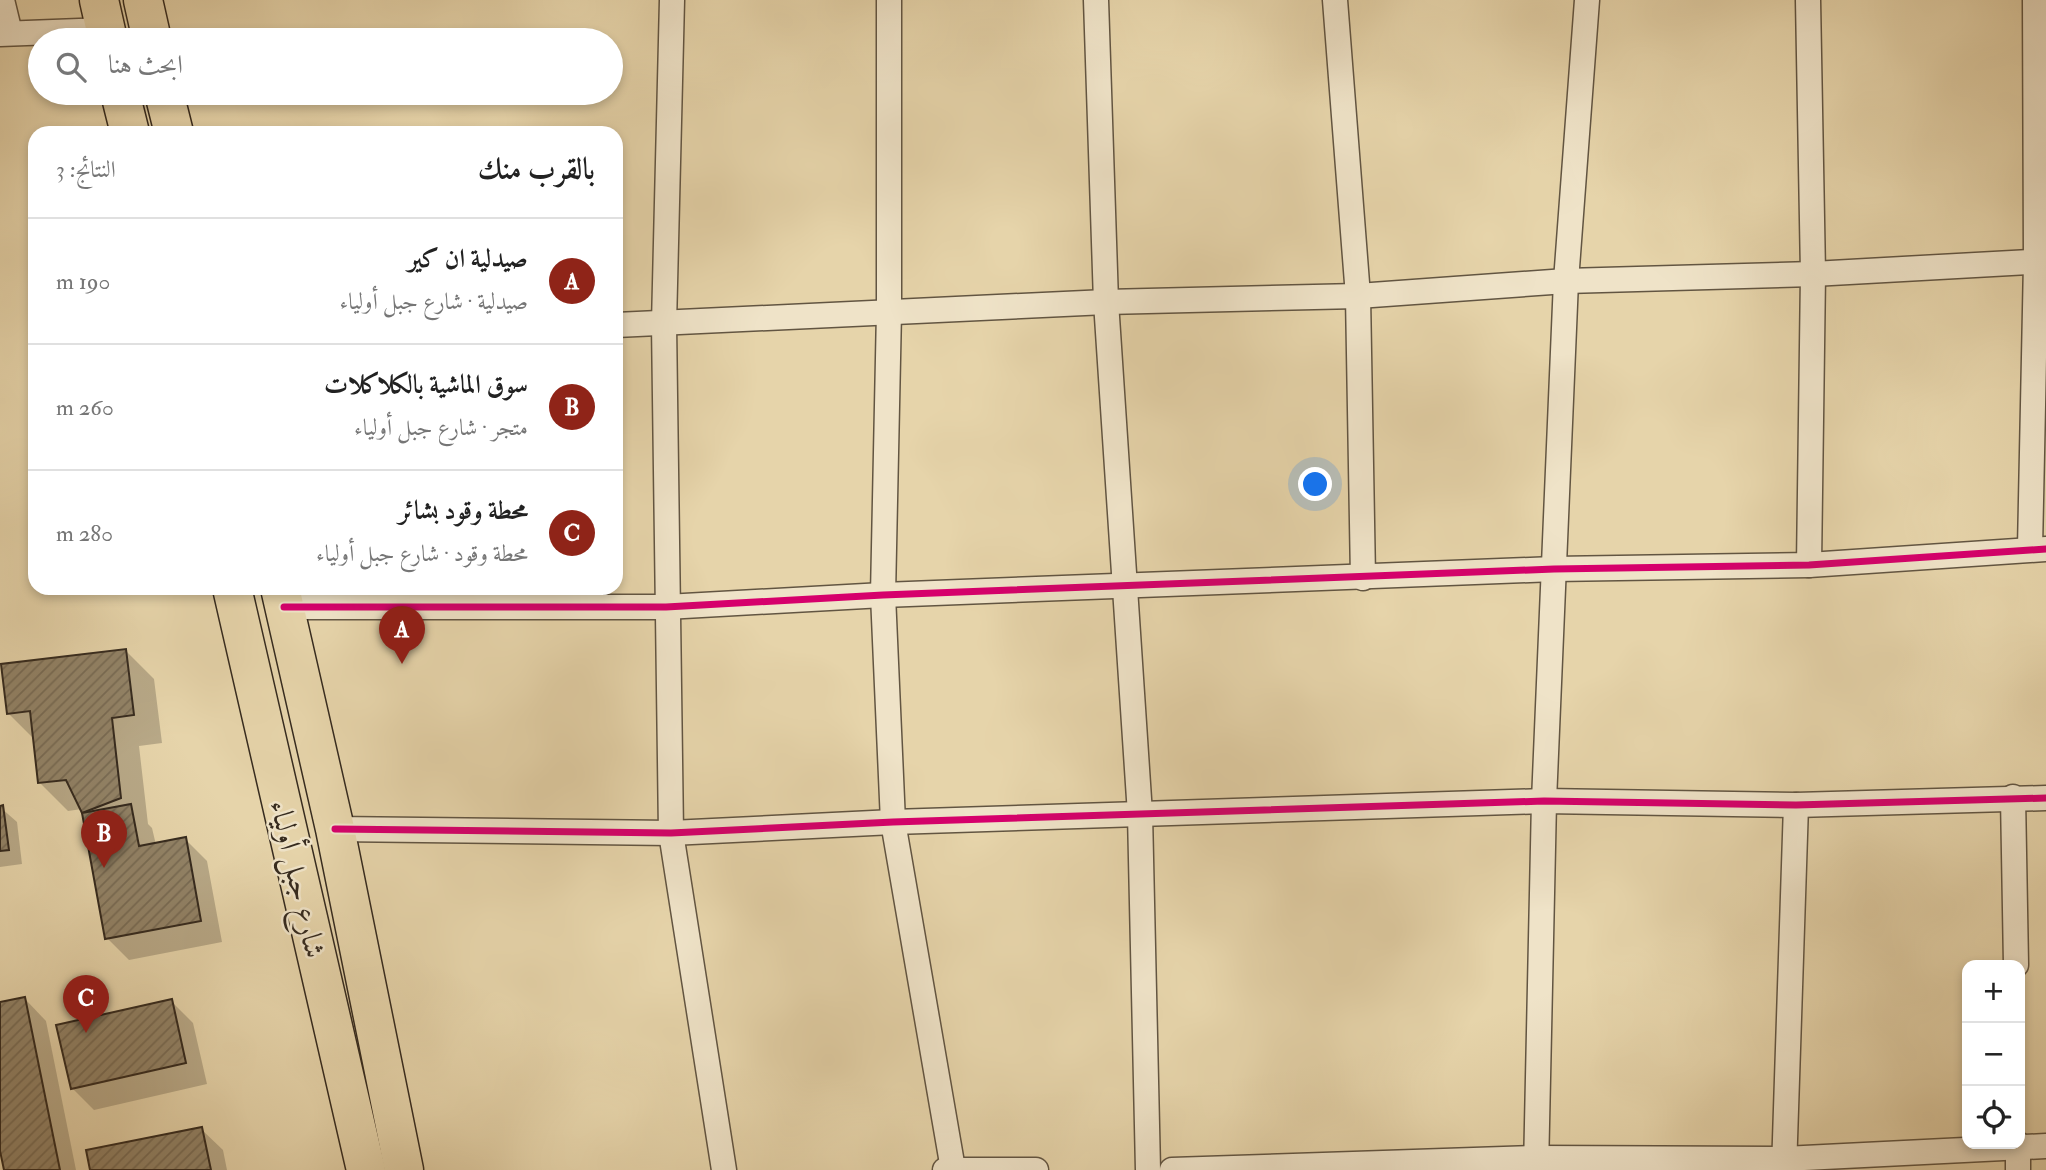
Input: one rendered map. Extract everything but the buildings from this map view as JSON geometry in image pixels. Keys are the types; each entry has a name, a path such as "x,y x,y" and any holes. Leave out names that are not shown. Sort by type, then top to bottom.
{"main road":[{"path":"143,0 149,28"},
{"path":"123,105 128,126"},
{"path":"167,105 172,126"},
{"name":"شارع جبل أولياء","path":"234,595 366,1170"},
{"name":"شارع جبل أولياء","path":"282,597 335,829 404,1170"}],"street":[{"path":"2,0 5,34 28,31"},
{"path":"672,0 664,324 671,833 723,1170"},
{"path":"889,0 889,311 883,595 892,822 953,1169"},
{"path":"1096,0 1106,302 1140,814 1148,1170"},
{"path":"1335,0 1358,296 1363,578"},
{"path":"1536,1164 1544,801 1566,281 1587,0"},
{"path":"1808,0 1813,274 1809,565"},
{"path":"282,597 666,607 883,595 1554,569 1809,565 2038,548 2041,262 2035,0"},
{"path":"59,28 104,23"},
{"path":"623,325 1106,302 1358,296 1566,281 1813,274 2041,262"},
{"path":"2014,797 2016,960"},
{"path":"335,829 671,833 892,822 1544,801 1796,806 2046,798"},
{"path":"1784,1165 1796,806"},
{"path":"1172,1170 1536,1164 1784,1165 2018,1153 2046,1146"},
{"path":"946,1170 1036,1170"}],"cycle path":[{"path":"284,607 666,607 883,595 1554,569 1809,565 2046,549"},
{"path":"335,829 671,833 893,822 1544,801 1796,805 2046,798"}],"place":[{"name":"صيدلية ان كير","path":"402,664"},
{"name":"سوق الماشية بالكلاكلات","path":"104,868"},
{"name":"محطة وقود بشائر","path":"86,1033"}]}
